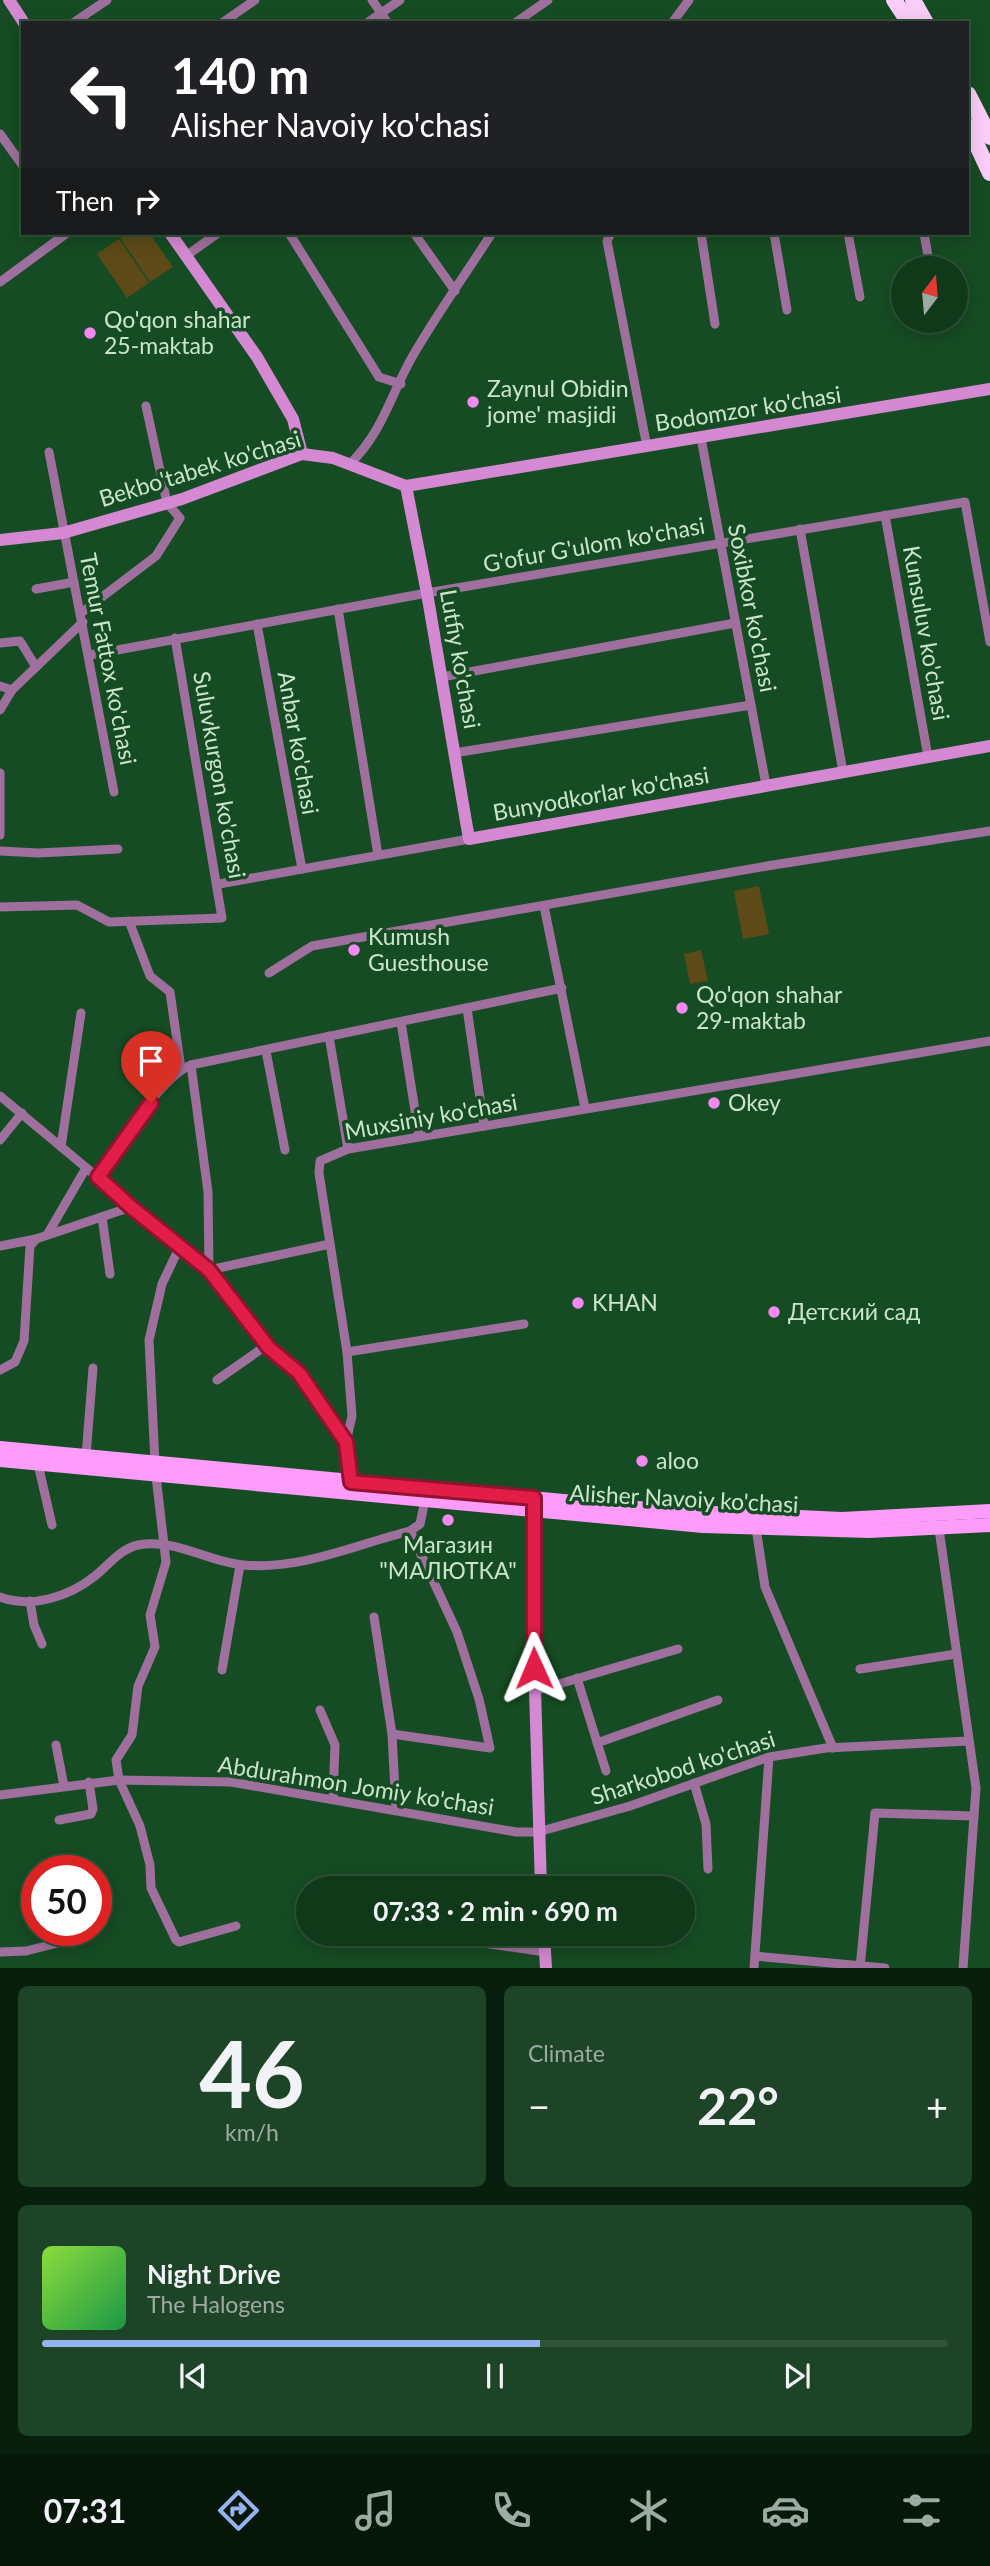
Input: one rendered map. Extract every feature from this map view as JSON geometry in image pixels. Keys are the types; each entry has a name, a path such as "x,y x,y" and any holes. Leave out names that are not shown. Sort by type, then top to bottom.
{"highway":[{"path":"894,0 908,21"},
{"path":"913,0 925,21"},
{"path":"969,96 990,137"},
{"path":"969,128 990,173"}],"main road":[{"path":"9,0 23,21"},
{"path":"171,235 257,357 293,419 302,454"},
{"name":"Bodomzor ko'chasi","path":"350,464 377,477 406,486 990,389"},
{"name":"Bekbo'tabek ko'chasi","path":"0,540 63,533 167,503 302,454 325,456 350,464"},
{"name":"Lutfiy ko'chasi","path":"406,486 428,593 469,839"},
{"name":"Bunyodkorlar ko'chasi","path":"469,839 990,746"},
{"name":"Alisher Navoiy ko'chasi","path":"0,1448 86,1456 155,1469 425,1500 842,1519 990,1511"},
{"name":"Alisher Navoiy ko'chasi","path":"0,1460 351,1482 534,1505 756,1528 939,1529 990,1525"},
{"path":"534,1505 535,1691 540,1876"},
{"path":"545,1946 546,1968"}],"street":[{"path":"76,21 107,0"},
{"path":"225,21 255,0"},
{"path":"372,0 387,21"},
{"path":"370,21 400,0"},
{"path":"518,21 548,0"},
{"path":"673,21 689,0"},
{"path":"0,134 21,163"},
{"path":"0,281 64,235"},
{"path":"186,256 215,235"},
{"path":"290,235 379,377 401,384"},
{"path":"415,235 455,291"},
{"path":"350,464 369,444 414,354 491,235"},
{"path":"610,235 607,241 647,447"},
{"path":"701,235 715,324"},
{"path":"774,235 787,310"},
{"path":"848,235 860,297"},
{"path":"924,235 928,256"},
{"path":"0,710 12,690 82,617 136,573 166,543 180,518 167,503 146,407"},
{"name":"Soxibkor ko'chasi","path":"702,438 766,785"},
{"name":"Temur Fattox ko'chasi","path":"49,452 63,533 90,655 114,792"},
{"name":"G'ofur G'ulom ko'chasi","path":"90,655 428,593 965,502 990,642"},
{"name":"Kunsuluv ko'chasi","path":"885,515 928,757"},
{"path":"800,529 843,772"},
{"path":"36,589 74,582"},
{"path":"338,609 378,855"},
{"path":"442,677 735,623"},
{"name":"Anbar ko'chasi","path":"257,624 302,869"},
{"name":"Suluvkurgon ko'chasi","path":"129,921 222,918 219,884 176,638"},
{"path":"0,643 20,641 36,667"},
{"path":"0,686 12,690"},
{"path":"454,753 751,705"},
{"path":"0,774 0,835"},
{"path":"269,973 312,946 915,841 990,831"},
{"name":"Bunyodkorlar ko'chasi","path":"219,884 469,839"},
{"path":"0,851 38,853 118,849"},
{"path":"0,907 78,905 109,922 129,921 150,976 170,992 181,1069"},
{"path":"544,906 585,1108"},
{"path":"98,1177 165,1085 181,1069 562,988"},
{"path":"467,1008 484,1126"},
{"path":"61,1146 81,1013"},
{"path":"401,1022 419,1136"},
{"path":"330,1036 348,1149"},
{"name":"Muxsiniy ko'chasi","path":"346,1442 352,1416 347,1352 319,1173 320,1161 348,1149 419,1136 990,1041"},
{"path":"266,1051 285,1150"},
{"path":"191,1065 208,1192 209,1270"},
{"path":"0,1096 209,1270 267,1345 299,1373 346,1442 351,1482"},
{"path":"0,1140 22,1113"},
{"path":"47,1235 86,1168"},
{"path":"0,1246 36,1239 131,1207"},
{"path":"102,1217 110,1274"},
{"path":"0,1370 15,1362 24,1340 27,1256 36,1239"},
{"path":"209,1270 330,1244"},
{"path":"180,1246 162,1284 149,1340 155,1469 165,1571 150,1615 155,1647 141,1677 132,1735 116,1760 119,1780 140,1826 152,1888 176,1940 179,1942 236,1926"},
{"path":"347,1352 524,1324"},
{"path":"217,1380 267,1345"},
{"path":"86,1456 93,1368"},
{"path":"38,1464 52,1525"},
{"path":"0,1597 30,1601 65,1595 94,1577 121,1553 138,1545 162,1545 240,1565 275,1566 312,1561 410,1531 420,1524 425,1500"},
{"path":"756,1528 765,1587 833,1748"},
{"path":"939,1529 976,1788 963,1968"},
{"path":"392,1734 491,1748 479,1699 450,1616 410,1531"},
{"path":"222,1670 240,1565"},
{"path":"30,1601 34,1625 42,1644"},
{"path":"374,1617 392,1734 396,1810"},
{"path":"535,1691 678,1649"},
{"path":"860,1669 956,1654"},
{"path":"577,1678 606,1771"},
{"path":"597,1743 718,1700"},
{"path":"320,1710 335,1745 333,1799"},
{"name":"Sharkobod ko'chasi","path":"538,1832 630,1806 769,1757 833,1748 968,1741"},
{"path":"56,1745 64,1786"},
{"path":"754,1968 769,1757"},
{"name":"Abdurahmon Jomiy ko'chasi","path":"0,1795 119,1780 231,1782 516,1832 538,1832"},
{"path":"59,1820 90,1814 93,1809 89,1782"},
{"path":"694,1783 706,1824 708,1869"},
{"path":"860,1966 875,1813 974,1816"},
{"path":"0,1952 26,1951 46,1946"},
{"path":"504,1946 545,1952"},
{"path":"755,1956 885,1968"}],"shaded area":[{"path":"125,235 150,235 173,267 150,282 120,238"},
{"path":"119,239 149,283 127,298 97,254"},
{"path":"759,886 769,934 743,939 734,891"},
{"path":"701,950 708,981 690,984 684,954"}],"place":[{"name":"Qo'qon shahar 25-maktab","path":"90,333"},
{"name":"Zaynul Obidin jome' masjidi","path":"473,402"},
{"name":"Kumush Guesthouse","path":"354,950"},
{"name":"Qo'qon shahar 29-maktab","path":"682,1008"},
{"name":"Okey","path":"714,1103"},
{"name":"KHAN","path":"578,1303"},
{"name":"Детский сад","path":"774,1312"},
{"name":"aloo","path":"642,1461"},
{"name":"Магазин \"МАЛЮТКА\"","path":"448,1520"}],"route":[{"path":"151,1103 98,1177 209,1270 269,1348 299,1373 346,1442 351,1482 534,1498 534,1668"}]}
